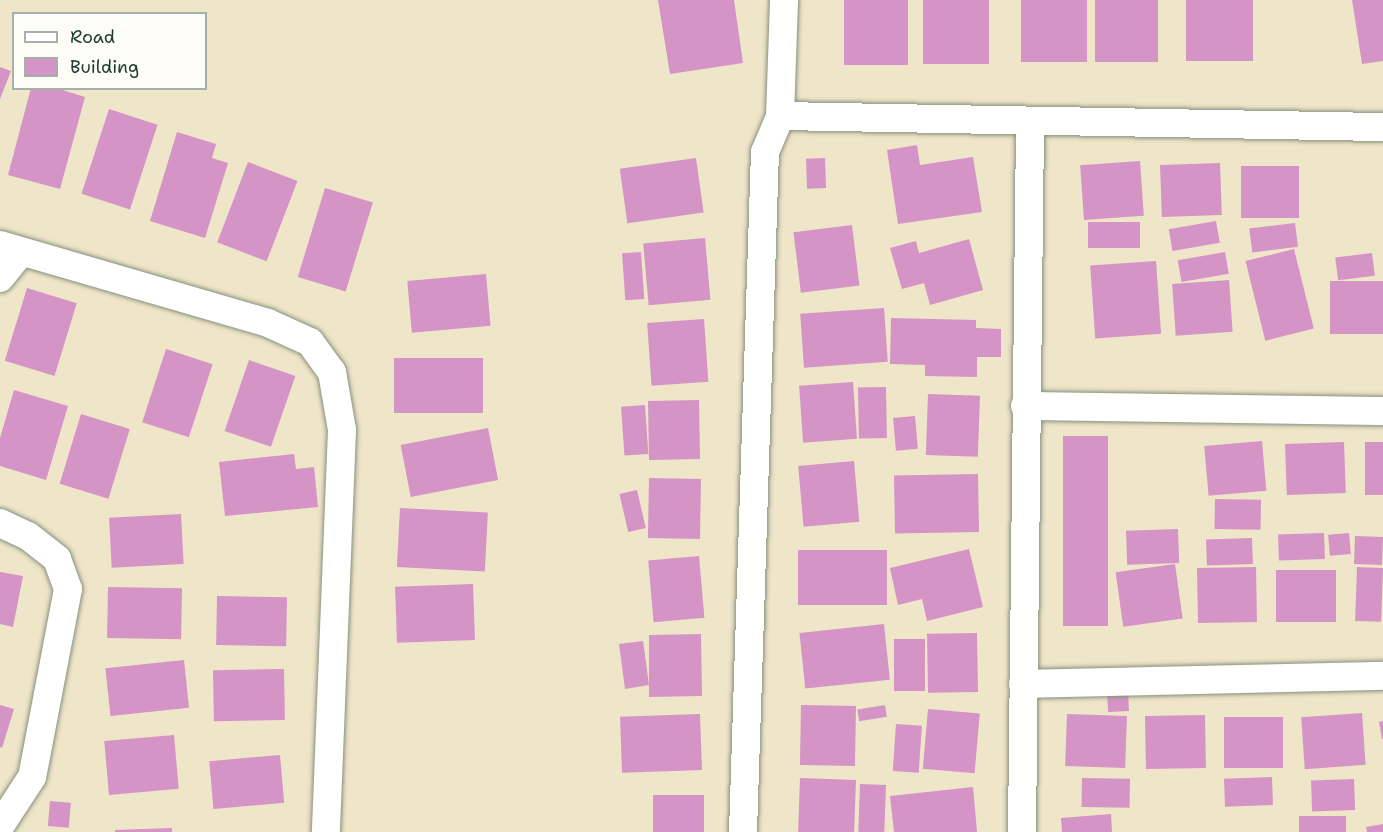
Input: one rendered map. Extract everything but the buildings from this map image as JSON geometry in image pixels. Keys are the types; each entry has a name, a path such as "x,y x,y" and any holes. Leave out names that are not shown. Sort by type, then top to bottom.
{"street":[{"path":"743,832 765,152 780,116 784,0"},
{"path":"780,116 1030,123 1383,127"},
{"path":"1022,832 1025,406 1030,123"},
{"path":"0,278 11,249 268,323 310,342 332,372 342,430 326,832"},
{"path":"1025,406 1383,411"},
{"path":"0,523 28,536 57,559 68,589 32,777 0,826"},
{"path":"1023,684 1383,676"}]}
